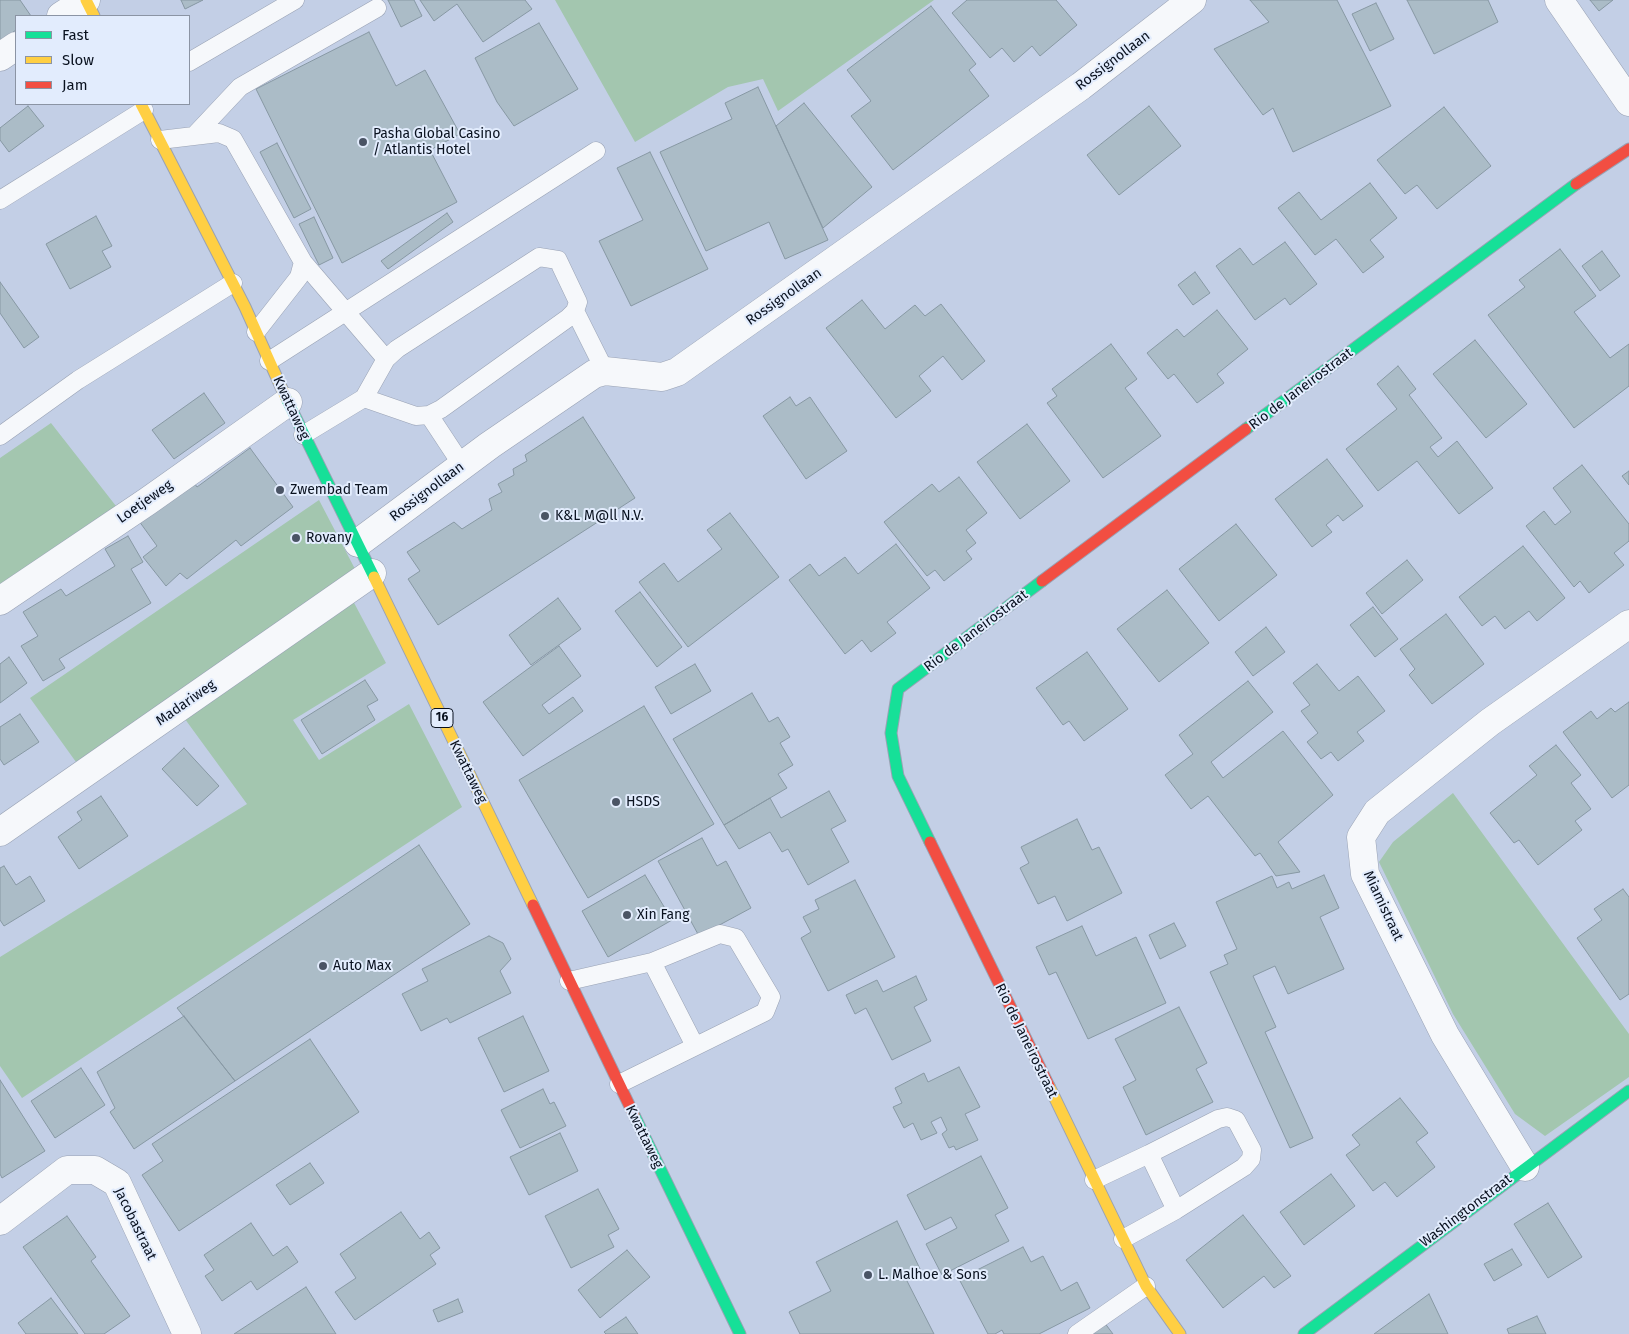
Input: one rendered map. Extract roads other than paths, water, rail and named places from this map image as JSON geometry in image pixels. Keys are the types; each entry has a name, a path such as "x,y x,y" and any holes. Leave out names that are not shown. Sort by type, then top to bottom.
{"street":[{"path":"63,15 86,0 94,15"},
{"name":"Rossignollaan","path":"358,543 462,465 594,374 605,371 662,378 677,372 1081,86 1192,0"},
{"path":"1559,0 1629,102"},
{"path":"0,57 15,47"},
{"name":"Kwattaweg","path":"143,107 233,283 303,435 358,543 740,1334"},
{"name":"Rio de Janeirostraat","path":"1180,1334 1146,1286 1122,1239 898,776 891,733 898,689 1550,201 1629,149"},
{"name":"Loetjeweg","path":"0,601 148,501 288,402"},
{"name":"Madariweg","path":"0,832 372,573"},
{"name":"Miamistraat","path":"1525,1167 1445,1034 1365,874 1361,837 1377,812 1483,728 1629,624"},
{"name":"Washingtonstraat","path":"1304,1334 1629,1091"},
{"name":"Jacobastraat","path":"0,1221 68,1170 94,1170 117,1183 187,1334"}],"lane":[{"path":"190,61 295,0"},
{"path":"194,136 240,87 377,8"},
{"path":"0,200 143,107"},
{"path":"160,140 219,133 233,139 303,262 386,359"},
{"path":"269,361 596,151"},
{"path":"303,435 364,398 386,359 539,257 558,260 578,302 575,311 568,318 429,415 416,416 364,398"},
{"path":"256,332 299,277 303,262"},
{"path":"0,436 78,380 233,283"},
{"path":"575,311 605,371"},
{"path":"429,415 462,465"},
{"path":"569,981 652,962 720,934 736,938 771,997 765,1012 619,1084"},
{"path":"652,962 695,1046"},
{"path":"1094,1180 1218,1119 1227,1117 1236,1120 1252,1150 1250,1159 1244,1167 1176,1210 1122,1239"},
{"path":"1149,1154 1176,1210"},
{"path":"1077,1334 1146,1286"}],"place":[{"name":"Pasha Global Casino / Atlantis Hotel","path":"363,142"},
{"name":"Zwembad Team","path":"280,490"},
{"name":"K&L M@ll N.V.","path":"545,516"},
{"name":"Rovany","path":"296,538"},
{"name":"HSDS","path":"616,802"},
{"name":"Xin Fang","path":"627,915"},
{"name":"Auto Max","path":"323,966"},
{"name":"L. Malhoe & Sons","path":"868,1275"}]}
